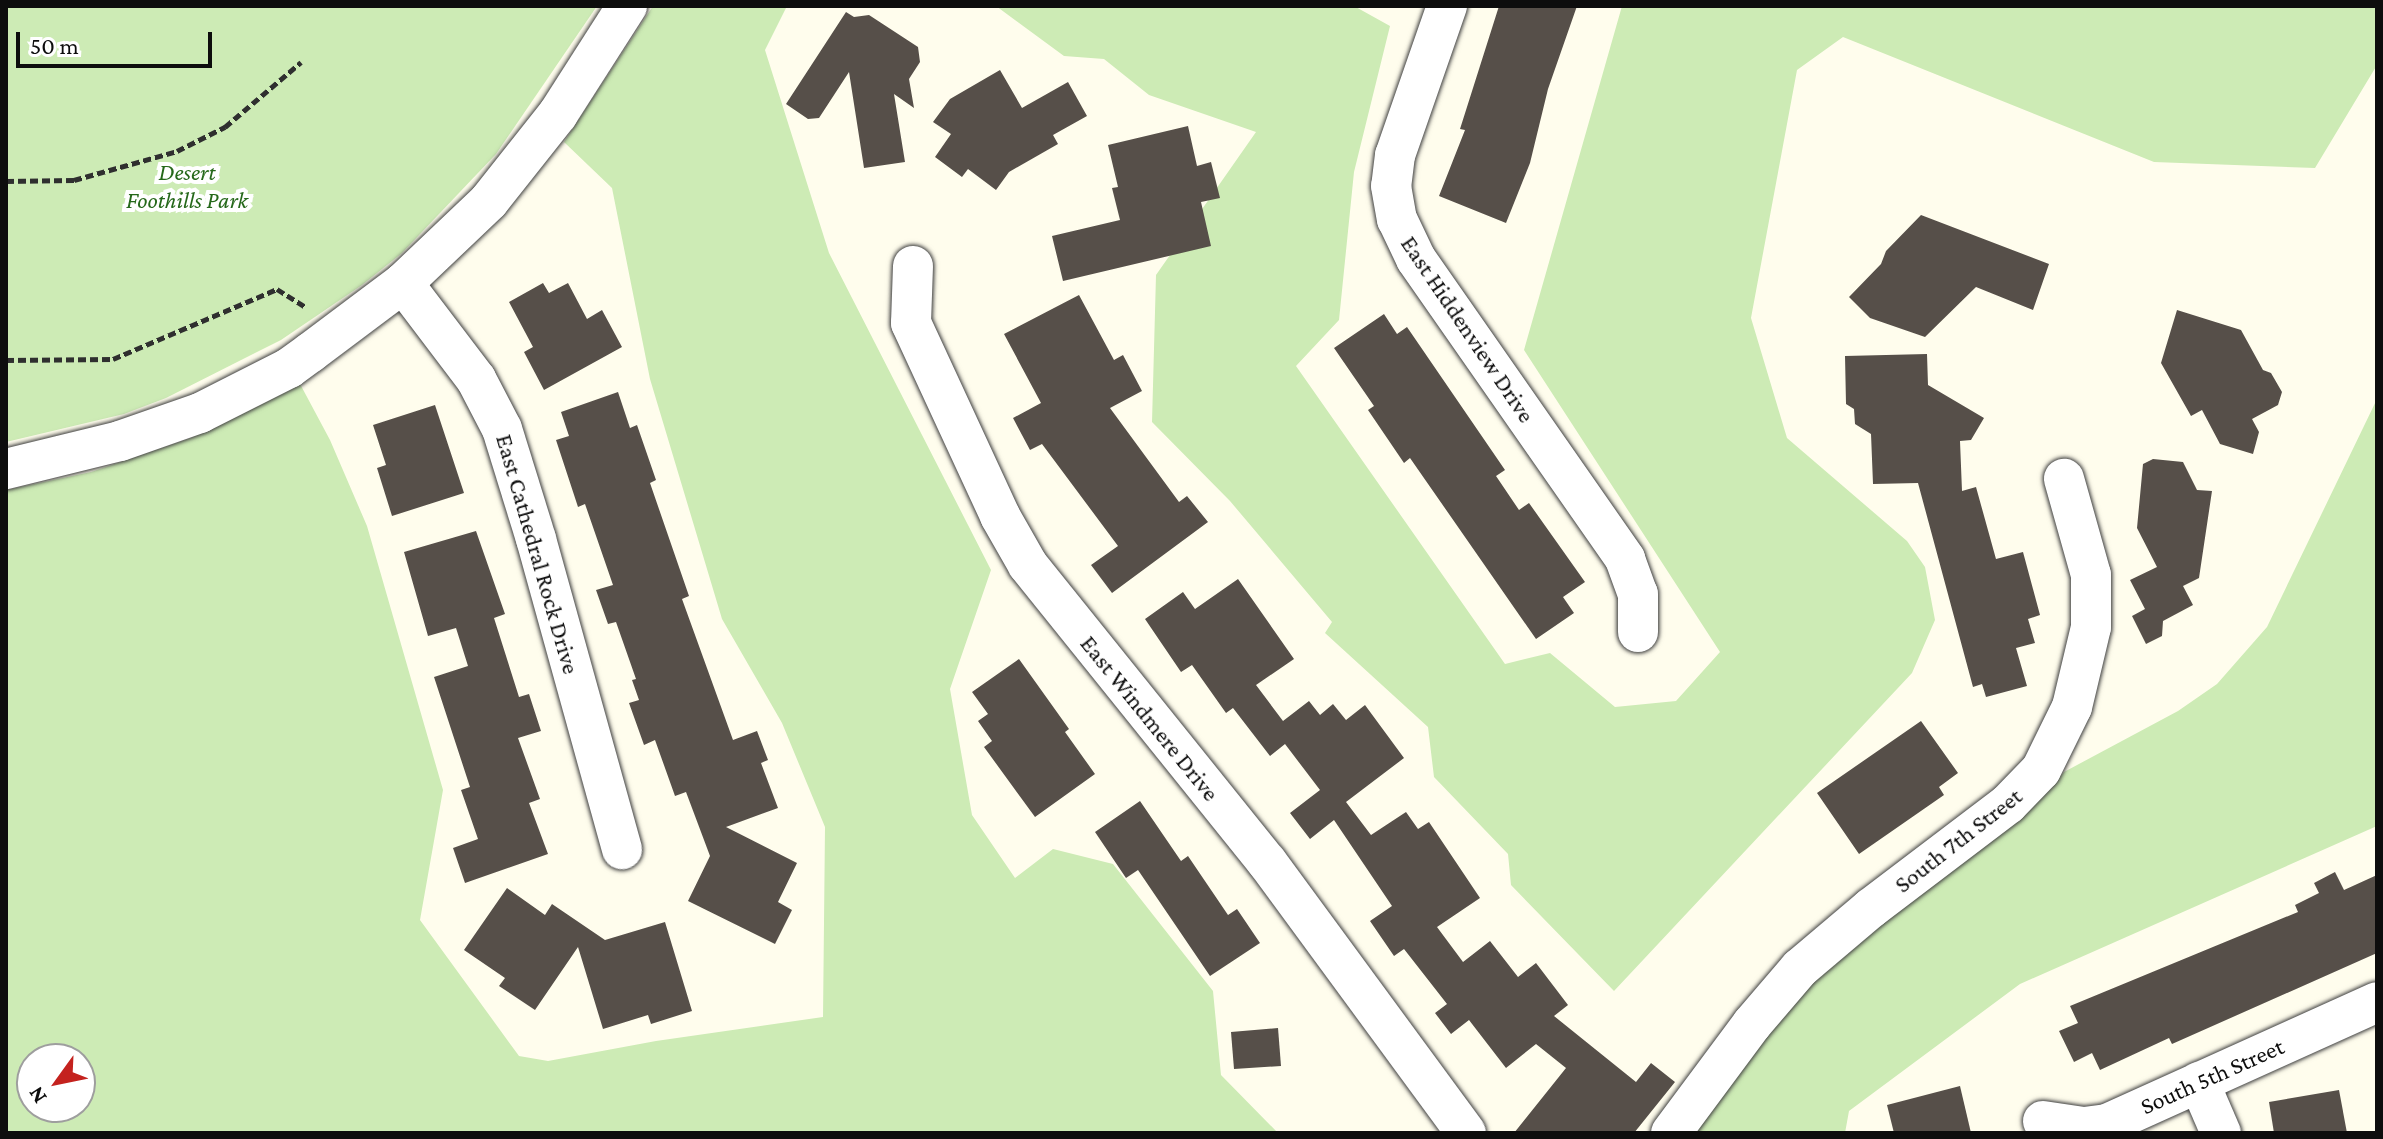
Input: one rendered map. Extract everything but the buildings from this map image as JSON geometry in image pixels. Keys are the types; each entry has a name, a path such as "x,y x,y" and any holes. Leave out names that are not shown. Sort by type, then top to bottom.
{"street":[{"path":"6,469 120,441 200,413 289,368 403,283 489,201 558,114 627,6"},
{"name":"East Hiddenview Drive","path":"1447,6 1395,155 1391,186 1397,219 1416,259 1625,559 1638,594 1638,632"},
{"name":"East Windmere Drive","path":"913,266 911,323 1000,516 1028,565 1267,862 1466,1133"},
{"name":"East Cathedral Rock Drive","path":"403,283 476,379 502,429 536,539 622,849"},
{"name":"South 7th Street","path":"1671,1133 1752,1024 1800,968 1871,908 2008,804 2041,770 2072,707 2091,627 2091,575 2064,479"},
{"name":"South 5th Street","path":"2043,1121 2084,1127 2107,1124 2377,1002"},
{"path":"2199,1082 2221,1133"}],"path":[{"path":"6,181 74,180 177,151 225,127 301,62"},
{"path":"6,360 113,359 277,289 306,307"}],"green space":[{"name":"Desert Foothills Park","path":"6,6 597,6 496,154 402,253 362,285 281,340 166,398 124,414 6,442"},
{"path":"653,6 787,6 765,50 829,253 991,570 950,689 972,815 1015,878 1053,849 1113,864 1213,991 1221,1075 1278,1133 6,1133 6,490 91,472 191,438 299,382 330,440 367,526 443,790 420,920 519,1056 548,1061 656,1041 823,1017 825,827 782,723 722,619 650,379 612,188 564,142"},
{"path":"996,6 1354,6 1390,26 1354,172 1339,320 1296,366 1505,664 1550,653 1615,707 1676,701 1720,652 1524,350 1622,6 2377,6 2377,65 2315,168 2154,162 1843,37 1797,70 1751,318 1787,438 1907,541 1925,567 1935,620 1912,673 1614,991 1511,885 1508,854 1434,777 1428,727 1325,633 1332,622 1230,501 1152,422 1156,275 1256,132 1149,95 1104,59 1064,56"},
{"path":"2377,399 2377,826 2020,984 1849,1111 1845,1133 1693,1133 1781,1016 1849,942 2020,818 2064,772 2178,711 2217,684 2267,627"}]}
